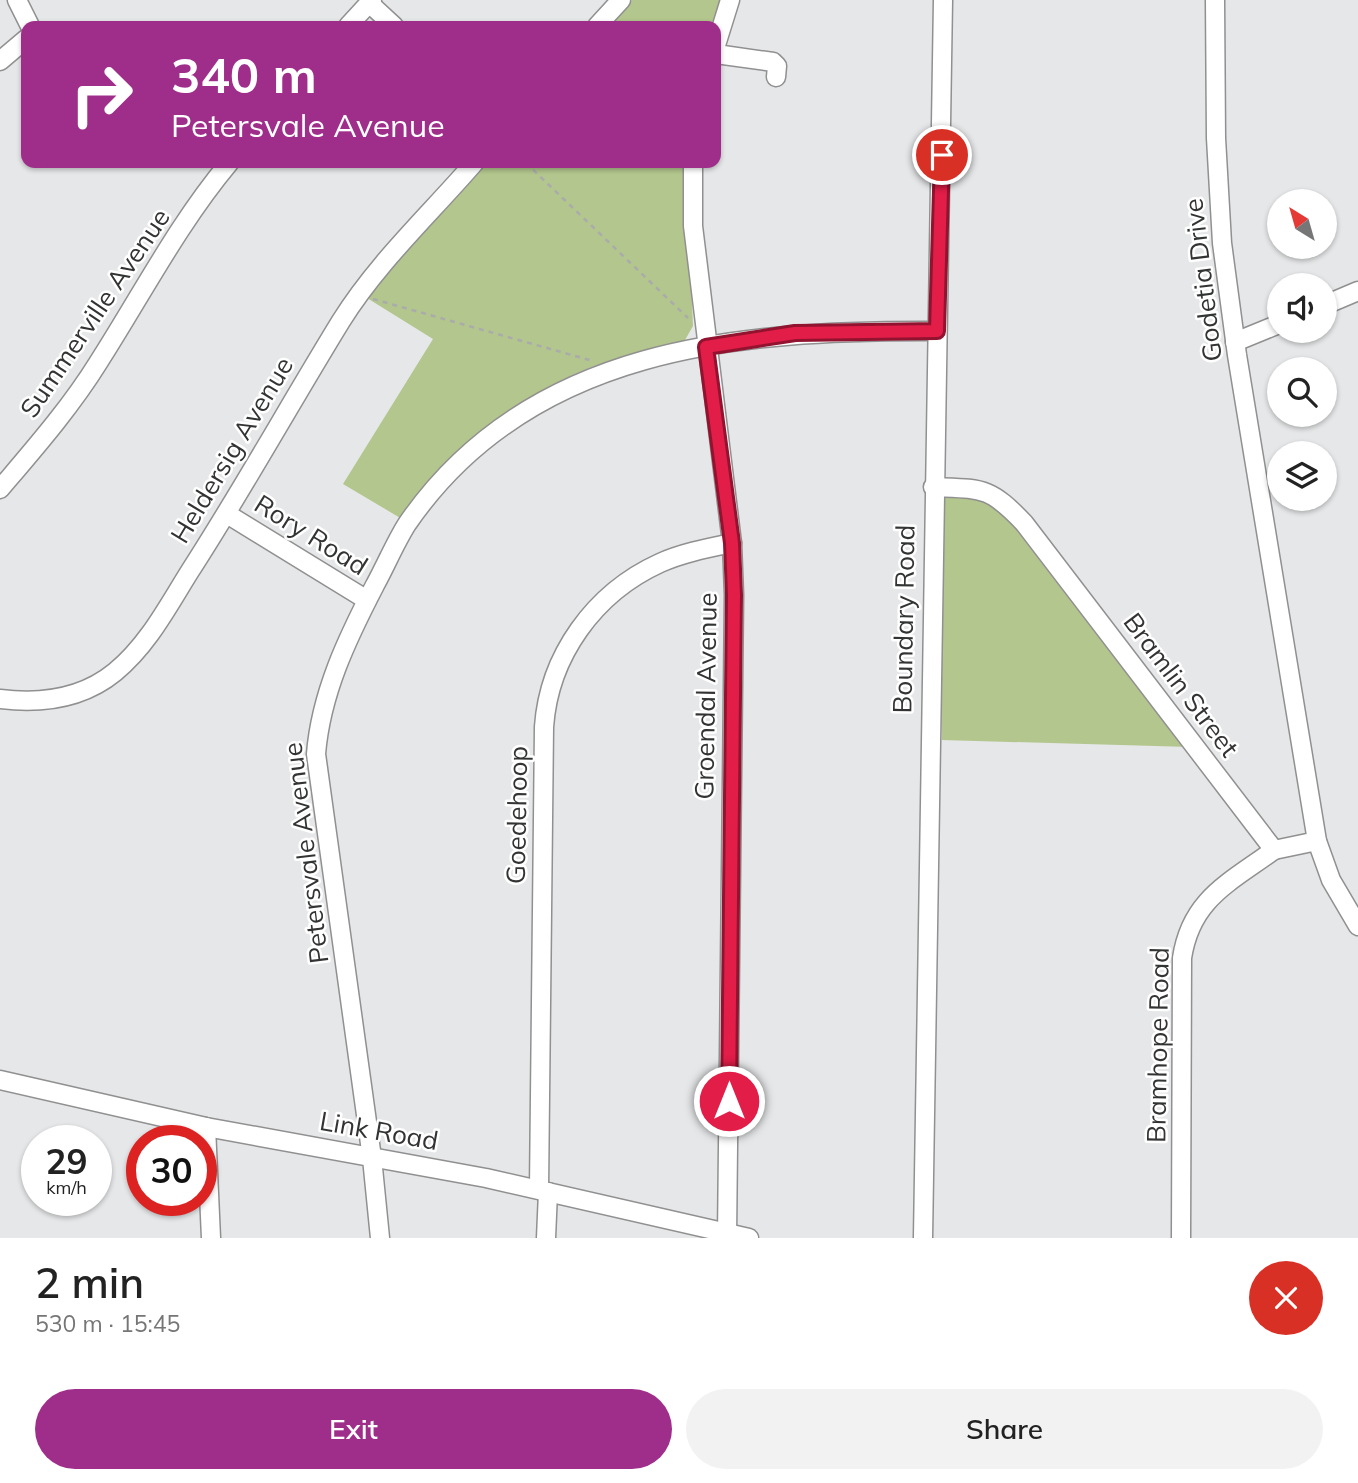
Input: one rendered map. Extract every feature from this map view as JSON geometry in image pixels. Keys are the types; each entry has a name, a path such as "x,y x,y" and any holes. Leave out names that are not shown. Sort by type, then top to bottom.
{"street":[{"path":"17,0 28,21"},
{"path":"602,21 621,0"},
{"path":"721,29 730,0"},
{"name":"Boundary Road","path":"923,1238 933,487 943,0"},
{"name":"Godetia Drive","path":"1215,0 1219,200 1236,342 1317,841"},
{"path":"352,21 370,1 389,21"},
{"path":"0,61 21,43"},
{"path":"721,55 773,62 776,66 776,77"},
{"name":"Summerville Avenue","path":"0,489 42,440 96,366 171,245 225,168"},
{"name":"Heldersig Avenue","path":"0,699 27,703 78,694 113,674 148,636 227,514 343,317 395,251 470,168"},
{"name":"Groendal Avenue","path":"693,168 693,226 732,543 735,652 728,1236"},
{"path":"1337,300 1358,291"},
{"path":"1236,342 1267,329"},
{"name":"Petersvale Avenue","path":"380,1238 372,1158 316,754 325,696 367,600 406,526 453,468 493,433 546,397 596,374 706,341 795,333 937,331"},
{"name":"Bramlin Street","path":"933,487 979,489 993,494 1024,523 1273,850"},
{"name":"Rory Road","path":"227,514 367,600"},
{"name":"Goedehoop","path":"545,1238 544,727 551,682 582,625 609,595 636,575 662,562 732,543"},
{"path":"1273,850 1317,841 1331,880 1358,926"},
{"name":"Bramhope Road","path":"1181,1238 1182,958 1185,938 1189,924 1199,911 1273,850"},
{"name":"Link Road","path":"0,1080 197,1125"},
{"name":"Link Road","path":"217,1129 421,1165 544,1191 728,1236 749,1238"},
{"path":"210,1216 211,1238"}],"path":[{"path":"531,168 706,341"},
{"path":"360,296 617,368"}],"green space":[{"path":"632,0 721,0 713,21 613,21"},
{"path":"479,168 686,168 693,326 685,340 590,368 526,401 502,417 459,454 402,519 343,484 433,339 367,298 404,251"},
{"path":"935,496 993,498 1190,747 942,740"}],"route":[{"path":"729,1101 734,595 732,543 706,347 795,333 937,331 942,155"}]}
